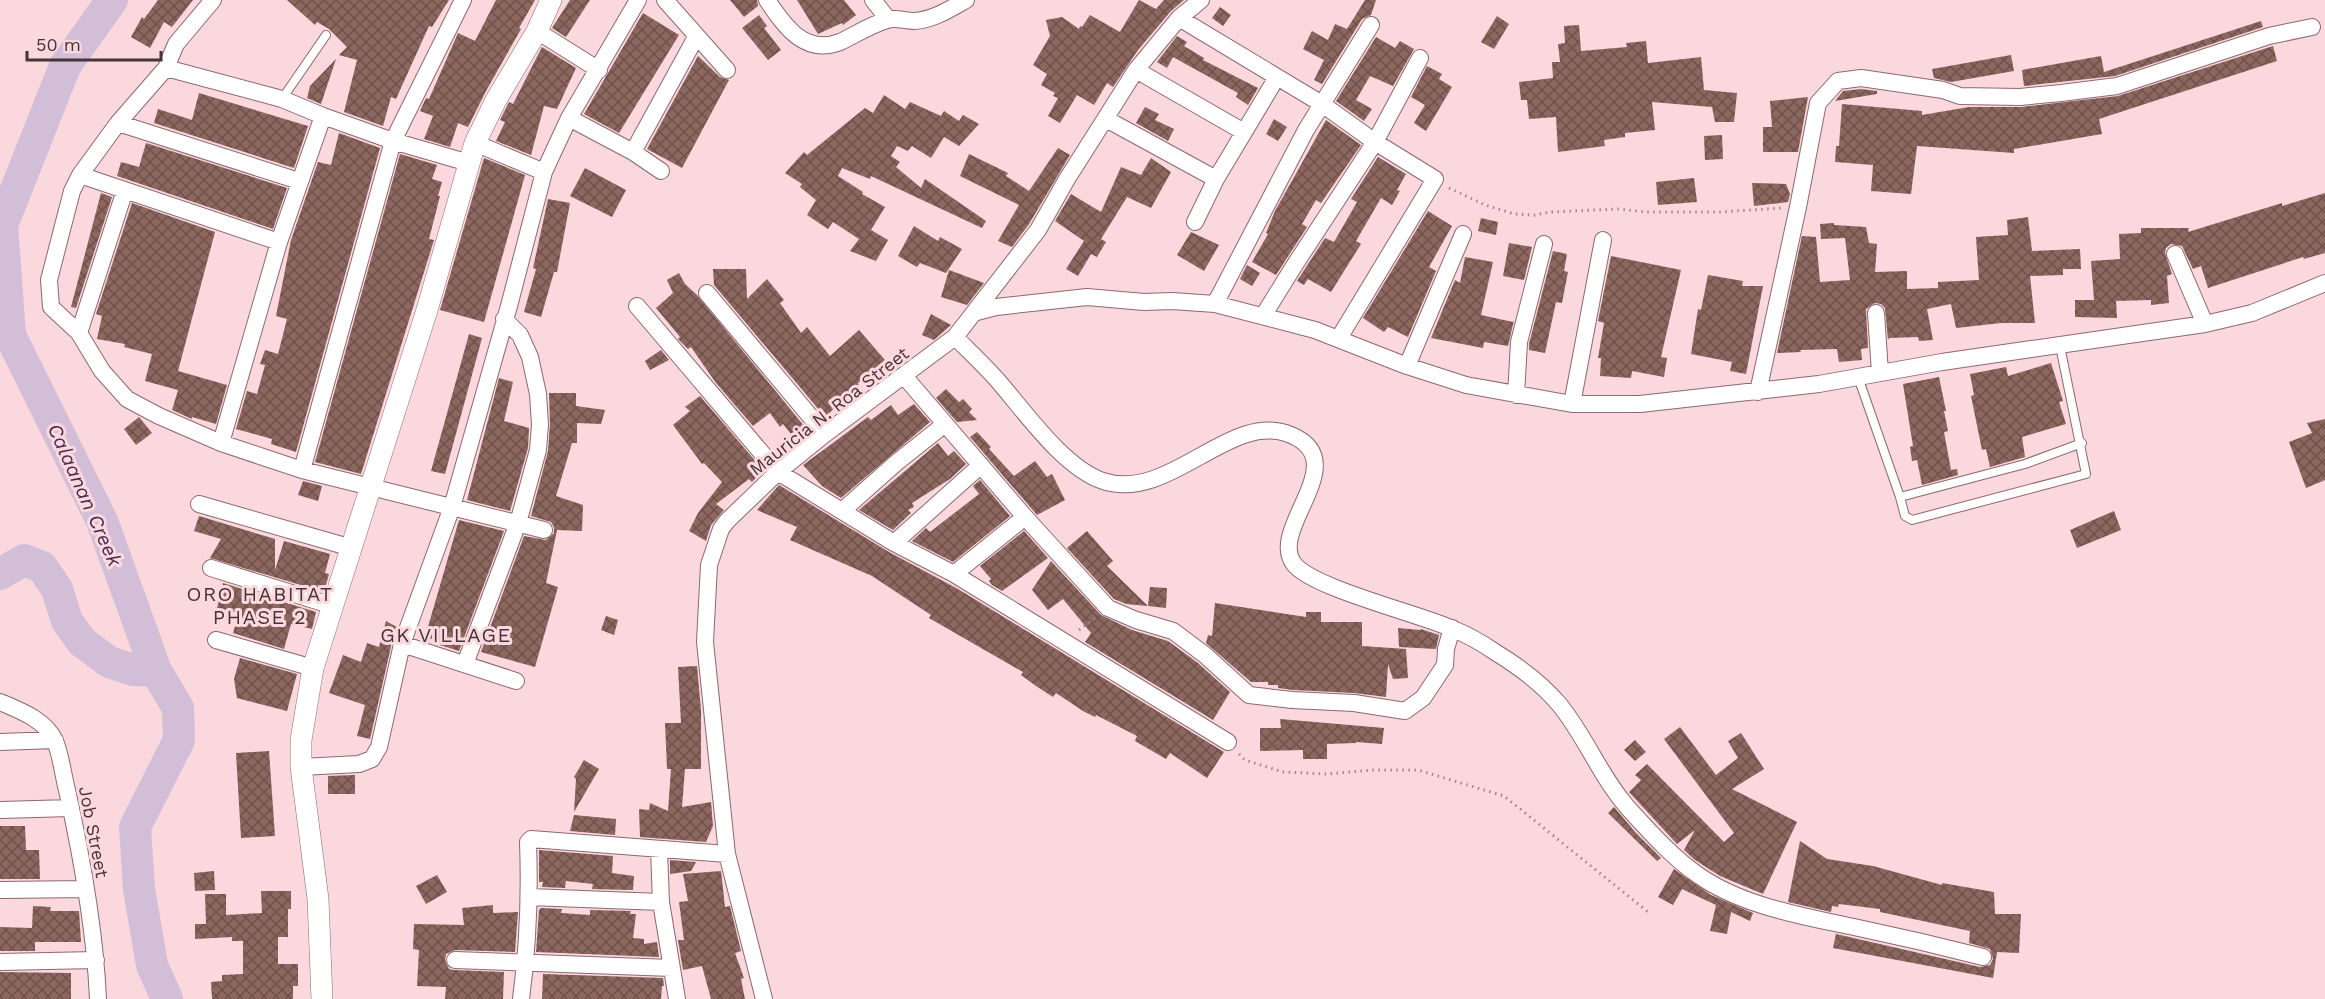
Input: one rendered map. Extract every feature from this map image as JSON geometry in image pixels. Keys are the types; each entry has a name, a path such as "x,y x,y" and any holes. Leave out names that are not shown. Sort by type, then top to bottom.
{"street":[{"path":"213,0 176,44 166,68 118,123 80,175 72,191 49,280 51,307 79,333 102,371 127,399 159,416 221,443 302,471 544,530"},
{"path":"302,471 393,141 463,0"},
{"path":"322,999 318,899 301,768 301,740 313,668 427,310 472,153 496,100 537,30 551,0"},
{"path":"301,768 359,764 372,759 379,747 402,644 452,507 544,172 569,118 638,0"},
{"path":"665,0 727,70"},
{"path":"767,0 788,30 804,43 824,45 837,43 888,19 916,21 941,14 966,0"},
{"path":"873,0 888,19"},
{"name":"Mauricia N. Roa Street","path":"764,999 727,854 705,642 709,565 721,529 778,472 955,337 977,312 1038,230 1067,179 1136,70 1179,18 1201,0"},
{"path":"1179,18 1322,104 1375,142 1435,179 1339,338"},
{"path":"1215,304 1306,129 1371,25"},
{"path":"1758,392 1818,103 1838,81 1861,78 1943,90 1960,96 2020,97 2061,93 2118,86 2269,36 2312,27"},
{"path":"537,30 599,70"},
{"path":"633,152 696,37"},
{"path":"1263,316 1375,142 1420,58"},
{"path":"166,68 282,99 393,141 472,153 544,172"},
{"path":"1136,70 1244,132"},
{"path":"1195,222 1216,179 1277,77"},
{"path":"221,443 279,243 323,116"},
{"path":"569,118 633,152 661,171"},
{"path":"1106,119 1216,179"},
{"path":"118,123 299,181"},
{"path":"80,175 279,243"},
{"path":"79,333 125,190"},
{"path":"1407,366 1463,234"},
{"path":"1572,404 1603,240"},
{"path":"1516,395 1519,342 1544,244"},
{"path":"2175,254 2205,324"},
{"path":"977,312 996,307 1087,297 1144,302 1215,304 1339,338 1407,366 1466,385 1572,404 1640,404 1758,392 2205,324 2252,313 2325,283"},
{"path":"707,293 825,434"},
{"path":"637,306 778,472 894,543 954,574 1228,742"},
{"path":"1876,313 1880,373"},
{"path":"465,664 518,523 538,450 540,425 538,394 530,357 520,335 504,319"},
{"path":"955,337 998,381 1035,428 1076,465 1103,481 1135,484 1192,463 1244,433 1268,430 1290,434 1308,445 1315,462 1312,483 1289,542 1290,556 1294,566 1325,584 1452,628 1500,654 1539,683 1566,713 1601,772 1626,806 1677,859 1698,876 1726,891 1776,909 1983,957"},
{"path":"904,376 1025,517 1108,608 1136,620 1173,631 1205,655 1249,695 1354,703 1405,711 1423,698 1445,665 1446,649 1452,628"},
{"path":"842,511 896,463 945,424"},
{"path":"894,543 981,465"},
{"path":"199,504 352,549"},
{"path":"954,574 1025,517"},
{"path":"211,568 333,606"},
{"path":"216,640 313,668"},
{"path":"402,644 516,681"},
{"path":"0,702 19,710 42,725 55,740"},
{"path":"0,742 55,740"},
{"name":"Job Street","path":"55,740 71,808 85,889 96,960 98,999"},
{"path":"0,810 71,808"},
{"path":"521,999 526,963 530,897 528,842 531,838 727,854"},
{"path":"659,850 661,902 677,999"},
{"path":"0,890 85,889"},
{"path":"530,897 661,902"},
{"path":"0,962 96,960"},
{"path":"455,960 672,969"}],"lane":[{"path":"282,99 326,35"},
{"path":"1858,377 1905,516 1912,520 2084,476 2087,473 2060,346"},
{"path":"1900,497 2025,464 2082,443"}],"path":[{"path":"1435,179 1485,205 1514,214 1535,215 1550,212 1619,209 1645,212 1720,212 1798,207"},
{"path":"1064,641 1108,608"},
{"path":"1228,742 1245,760 1283,771 1327,774 1372,770 1418,770 1504,796 1648,912"}],"building":[{"path":"158,0 193,0 172,27 164,22 150,48 131,37 142,17 144,19"},
{"path":"287,0 449,0 432,27 429,26 396,99 391,97 383,126 344,112 357,60 339,55 347,47 329,29 317,22 315,25"},
{"path":"496,0 535,0 468,127 458,123 450,147 424,139 433,116 420,111 426,98 429,99 458,33 475,41"},
{"path":"570,0 590,0 566,37 552,28"},
{"path":"730,0 757,0 758,6 744,17"},
{"path":"797,0 844,0 856,15 843,25 842,23 818,34"},
{"path":"1139,0 1156,9 1164,0 1184,0 1171,11 1138,50 1113,87 1107,83 1094,105 1077,95 1060,123 1048,116 1058,98 1053,96 1055,93 1041,85 1047,74 1033,65 1050,36 1046,20 1062,17 1079,29 1090,15 1120,32"},
{"path":"1365,0 1376,0 1371,15 1362,19 1322,84 1314,80 1324,60 1303,49 1312,31 1328,40 1335,24 1347,29"},
{"path":"1220,7 1231,15 1223,26 1212,18"},
{"path":"643,13 679,35 619,133 584,114"},
{"path":"759,15 767,26 764,28 781,50 768,60 742,28"},
{"path":"1497,16 1509,24 1494,49 1481,42"},
{"path":"2261,21 2263,27 2115,76 2024,86 2022,70 2101,56 2104,72"},
{"path":"1579,25 1581,51 1627,47 1626,43 1646,41 1648,63 1701,57 1704,90 1737,93 1734,122 1715,122 1712,107 1652,102 1655,130 1625,133 1625,137 1604,140 1605,146 1558,152 1556,117 1529,119 1527,100 1521,100 1519,82 1553,78 1552,62 1560,62 1558,44 1565,43 1564,26"},
{"path":"1177,36 1187,42 1184,46 1204,58 1203,60 1258,88 1248,105 1236,97 1238,93 1173,57 1167,68 1157,62"},
{"path":"1376,37 1395,48 1400,41 1414,49 1393,86 1370,76 1356,100 1372,109 1364,121 1336,101"},
{"path":"2273,46 2277,61 2099,119 2102,134 2014,149 2014,153 1917,146 1911,194 1871,191 1873,165 1835,162 1836,146 1839,146 1842,104 1922,111 1922,115 1969,107 2021,107 2118,96"},
{"path":"542,47 576,68 557,109 544,106 531,155 496,141 505,122 500,120 509,102 513,104"},
{"path":"2011,55 2014,71 1951,82 1934,78 1932,69"},
{"path":"698,56 720,77 729,80 682,168 647,149"},
{"path":"336,59 321,104 307,98 310,86"},
{"path":"1427,66 1442,74 1439,79 1452,87 1426,131 1414,123 1425,105 1411,97"},
{"path":"1861,89 1877,91 1877,94 1835,101 1843,91"},
{"path":"199,93 308,126 294,168 154,123 158,109 192,120"},
{"path":"884,95 905,109 910,102 941,116 944,111 959,121 963,115 979,124 959,146 944,137 931,158 912,146 908,151 897,146 891,156 900,162 896,167 921,188 925,179 986,221 982,228 871,176 870,179 842,168 838,176 863,192 862,194 885,207 871,230 888,240 876,261 850,251 859,239 833,222 828,229 807,215 816,200 800,187 802,184 785,173 804,152 807,155 865,108 873,113"},
{"path":"1808,97 1798,152 1763,152 1763,127 1772,127 1770,101"},
{"path":"1145,107 1159,114 1155,120 1174,129 1168,141 1136,123"},
{"path":"1274,119 1287,127 1278,141 1266,134"},
{"path":"1326,120 1361,145 1321,203 1316,200 1302,224 1307,227 1276,275 1252,262 1268,234 1266,233 1275,211"},
{"path":"339,133 380,148 296,452 271,444 272,439 236,429 247,391 257,394 265,365 260,364 265,350 278,354 287,319 276,316 291,240 318,162 331,165"},
{"path":"1722,135 1723,159 1705,160 1704,136"},
{"path":"146,143 287,188 273,229 117,176 121,162 139,167"},
{"path":"1058,148 1070,155 1029,224 1012,247 998,241 1019,205 960,176 969,154 1008,173 1006,176 1029,191"},
{"path":"400,154 437,165 432,179 442,182 429,239 434,240 361,474 315,462"},
{"path":"1378,157 1406,174 1392,205 1381,198 1356,241 1361,244 1331,292 1308,279 1304,285 1297,281 1325,238 1334,242 1357,202 1351,199"},
{"path":"484,158 525,175 484,322 440,310"},
{"path":"1151,158 1171,172 1151,208 1127,197 1101,239 1106,242 1097,257 1091,254 1078,276 1066,269 1084,241 1055,221 1071,194 1101,212 1121,167 1141,175"},
{"path":"585,168 626,190 612,217 570,196"},
{"path":"1694,178 1697,202 1658,205 1656,182"},
{"path":"1752,183 1786,184 1790,194 1788,202 1754,206"},
{"path":"101,193 112,197 76,308 71,307"},
{"path":"2325,193 2325,253 2304,259 2303,257 2208,288 2201,266 2193,269 2182,246 2171,244 2166,248 2165,253 2172,274 2167,276 2169,303 2151,305 2151,300 2116,301 2117,318 2075,317 2075,300 2094,300 2091,261 2120,259 2119,234 2141,233 2141,228 2189,228 2188,232 2282,203 2282,206"},
{"path":"548,199 570,203 557,272 554,272 541,317 524,312 536,269 533,268"},
{"path":"132,203 215,232 178,371 227,385 216,424 192,417 192,419 172,410 178,390 145,381 152,354 124,347 125,344 97,339 102,316 96,314"},
{"path":"1428,211 1452,226 1429,267 1436,271 1408,337 1388,327 1384,332 1363,318"},
{"path":"2028,217 2032,251 2080,249 2081,269 2063,269 2063,275 2030,276 2035,323 2001,323 1956,328 1951,304 1927,309 1933,340 1919,341 1918,337 1889,338 1888,340 1885,308 1875,303 1866,309 1868,348 1861,349 1862,360 1839,362 1837,349 1777,353 1802,236 1816,237 1820,282 1850,280 1845,238 1821,239 1820,224 1834,223 1834,225 1866,227 1869,243 1877,244 1875,272 1907,271 1907,289 1938,288 1938,282 1979,280 1976,237 2008,235 2007,220"},
{"path":"1481,218 1498,222 1496,235 1478,231"},
{"path":"914,226 938,241 940,237 962,249 946,273 920,263 917,267 898,256"},
{"path":"1191,232 1219,245 1204,271 1177,255"},
{"path":"1509,243 1532,247 1524,280 1503,276"},
{"path":"1553,251 1567,254 1564,271 1568,272 1562,303 1556,302 1545,353 1529,350 1529,344"},
{"path":"1611,256 1681,270 1661,357 1667,358 1664,377 1632,371 1631,378 1600,376 1601,358 1598,358 1604,323 1598,321"},
{"path":"1465,257 1493,262 1481,315 1513,322 1514,320 1508,346 1484,342 1483,348 1431,338 1455,280 1460,283"},
{"path":"1247,265 1260,273 1252,286 1240,279"},
{"path":"713,269 746,269 747,299 767,279 784,300 780,303 801,333 807,327 830,356 859,330 885,360 858,383 860,392 840,403 825,417 714,285"},
{"path":"949,270 984,283 967,305 941,297"},
{"path":"679,273 685,284 697,295 809,432 798,443 783,424 780,427 770,413 753,426 716,383 691,347 688,349 678,339 680,337 656,308 673,293 667,280"},
{"path":"1708,275 1743,281 1742,286 1763,286 1746,374 1730,371 1732,362 1691,354 1698,309 1701,310"},
{"path":"931,314 951,325 934,340 922,335"},
{"path":"469,334 482,338 445,474 431,471"},
{"path":"661,350 669,360 650,370 645,361"},
{"path":"2051,363 2063,401 2059,402 2066,424 2022,437 2025,457 1990,467 1986,449 1982,450 1971,396 1974,395 1970,374 2006,367 2008,376"},
{"path":"1939,377 1946,411 1944,411 1948,431 1944,432 1951,470 1957,469 1958,475 1922,485 1917,460 1912,461 1910,447 1913,446 1903,384"},
{"path":"499,378 513,382 504,421 529,428 528,448 510,511 467,500"},
{"path":"946,389 959,402 963,399 972,409 969,412 977,420 957,422 936,398"},
{"path":"549,393 576,393 576,406 605,410 601,424 577,423 577,443 572,443 556,496 583,505 582,531 557,530 546,583 558,587 535,667 481,652 524,536 546,540 554,533 551,522 531,516 548,451"},
{"path":"700,396 763,470 752,482 749,479 716,504 724,510 711,525 706,541 689,531 698,513 722,482 704,463 702,464 673,425 690,411 685,407"},
{"path":"914,404 930,422 841,498 822,486 803,465 868,417 871,420 891,405 898,415"},
{"path":"139,417 152,433 136,445 124,429"},
{"path":"2325,419 2325,480 2306,488 2289,442 2312,433 2307,423"},
{"path":"977,432 1014,476 1035,461 1047,477 1052,474 1065,500 1037,515 970,437"},
{"path":"938,443 948,456 954,451 966,464 950,479 912,503 914,507 908,510 911,513 893,530 859,510"},
{"path":"980,480 1010,516 953,562 912,541 926,528 930,532 979,494 973,486"},
{"path":"303,481 322,486 318,501 298,495"},
{"path":"779,485 889,552 958,589 1224,752 1207,778 1170,753 1166,759 1135,741 1137,736 1096,715 1095,717 1083,711 1056,693 1053,697 1021,675 1023,672 929,618 931,615 872,576 790,540 797,527 757,510"},
{"path":"2114,511 2121,530 2077,548 2070,530"},
{"path":"199,516 275,539 275,570 284,541 330,554 325,573 329,574 324,592 210,558 221,539 194,531"},
{"path":"459,520 504,531 459,651 425,637"},
{"path":"1024,531 1048,558 1002,591 992,585 989,581 991,579 980,566"},
{"path":"1087,531 1113,561 1107,566 1148,606 1126,604 1114,599 1067,548"},
{"path":"1051,561 1101,615 1132,630 1168,641 1198,663 1230,692 1213,720 1085,642 1091,633 1063,599 1048,610 1032,590"},
{"path":"223,583 316,612 312,629 291,624 284,649 233,633 239,613 217,608"},
{"path":"1150,587 1167,588 1166,608 1148,606"},
{"path":"1215,603 1306,617 1306,612 1321,612 1321,622 1362,622 1362,646 1406,649 1408,678 1393,679 1388,664 1386,697 1293,690 1278,688 1278,685 1268,685 1268,682 1251,682 1206,643 1208,635 1212,636"},
{"path":"606,616 618,620 614,635 601,630"},
{"path":"386,621 397,627 370,739 357,736 365,705 329,693 343,655 361,662 367,643 379,647"},
{"path":"1398,628 1421,629 1439,635 1436,649 1399,647"},
{"path":"240,658 297,674 287,711 237,698 234,679"},
{"path":"697,666 701,710 701,769 685,769 682,807 711,802 713,826 706,842 640,837 639,809 649,810 650,803 668,811 671,769 667,769 665,723 681,723 678,667"},
{"path":"1280,719 1384,728 1382,744 1356,742 1327,744 1327,759 1303,759 1303,750 1260,751 1260,728 1281,728"},
{"path":"1680,727 1716,775 1738,758 1728,741 1741,733 1764,769 1732,789 1797,822 1763,894 1720,876 1695,860 1684,850 1695,830 1677,844 1629,792 1641,780 1635,775 1647,764 1724,842 1734,833 1664,739"},
{"path":"1635,740 1646,752 1635,761 1624,750"},
{"path":"269,751 275,836 241,838 236,753"},
{"path":"584,760 599,769 574,812 576,779 574,777"},
{"path":"355,775 355,794 328,794 328,776"},
{"path":"1614,807 1661,858 1657,861 1608,813"},
{"path":"574,815 616,819 615,835 570,831"},
{"path":"0,826 25,826 26,850 39,850 40,879 0,879"},
{"path":"1800,841 1827,859 1873,866 1942,885 1942,883 1994,892 1995,914 2021,914 2019,953 1997,952 1993,978 1833,948 1836,934 1980,967 1990,965 1993,959 1990,949 1969,943 1970,931 1880,912 1880,909 1839,904 1838,907 1832,906 1831,912 1788,902"},
{"path":"539,850 613,856 612,873 634,876 633,890 592,889 593,884 566,881 565,888 542,887 543,882 539,882"},
{"path":"670,860 696,862 691,871 670,874"},
{"path":"1674,869 1711,895 1753,913 1750,921 1731,912 1727,934 1710,931 1716,905 1682,889 1673,905 1658,897"},
{"path":"214,871 215,890 195,891 194,873"},
{"path":"721,871 725,907 730,906 741,951 735,953 744,978 741,979 745,999 711,999 702,966 683,970 678,940 684,940 679,902 688,901 683,874"},
{"path":"437,875 447,892 426,904 416,886"},
{"path":"261,891 291,891 291,909 288,909 288,937 278,937 278,964 298,964 298,986 293,986 293,999 212,999 211,982 222,981 222,975 243,974 243,941 232,941 232,937 195,939 195,924 206,924 205,894 226,894 226,915 262,913"},
{"path":"493,905 493,913 518,912 515,952 455,950 446,954 445,960 449,969 504,972 503,999 445,999 446,987 417,986 419,950 413,949 414,924 464,925 462,908"},
{"path":"33,906 51,907 50,911 79,911 81,942 35,942 35,951 0,951 0,927 32,928"},
{"path":"541,908 562,909 561,913 590,915 590,910 631,911 630,914 636,914 633,938 644,939 644,944 657,942 659,957 536,952"},
{"path":"0,972 71,973 71,999 0,999"},
{"path":"543,974 663,978 664,986 662,986 661,999 542,999"}],"waterway":[{"name":"Calaanan Creek","path":"112,0 65,66 2,225 10,335 102,521 156,671 178,708 179,740 135,827 139,889 152,965 167,999"},
{"path":"0,574 24,560 42,567 57,589 67,621 82,642 109,662 133,670 156,671"}],"district":[{"name":"ORO HABITAT PHASE 2","path":"260,606"},
{"name":"GK VILLAGE","path":"446,635"}]}
